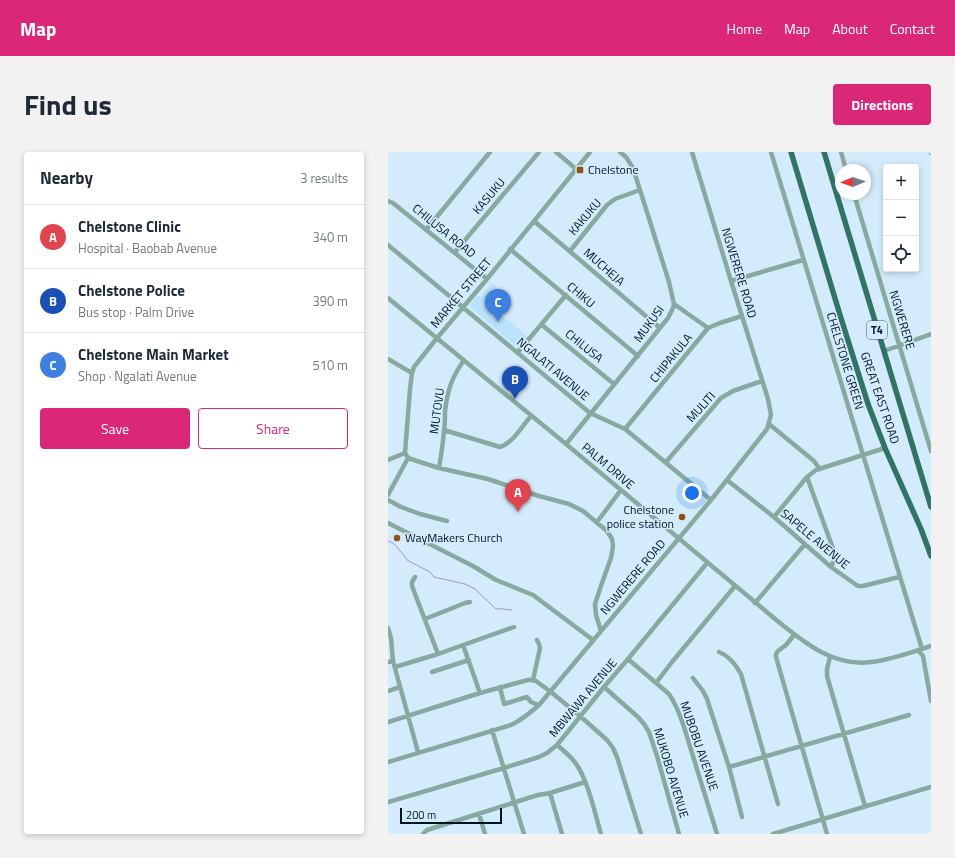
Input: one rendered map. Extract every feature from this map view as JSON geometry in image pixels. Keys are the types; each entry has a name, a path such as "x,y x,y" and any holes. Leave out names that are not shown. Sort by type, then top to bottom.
{"main road":[{"name":"GREAT EAST ROAD","path":"791,152 866,396 885,448 921,529 931,556"},
{"name":"GREAT EAST ROAD","path":"824,152 931,507"}],"street":[{"path":"426,230 490,152"},
{"name":"KASUKU","path":"455,252 539,152"},
{"path":"556,152 576,169"},
{"name":"MARKET STREET","path":"405,453 412,373 416,364 590,152"},
{"name":"MUKUSI","path":"566,444 668,318 674,304 661,256 640,190 630,163 620,152"},
{"name":"NGWERERE ROAD","path":"388,762 520,721 529,714 551,692 678,538 712,500 767,429 771,415 768,399 692,152"},
{"name":"CHELSTONE GREEN","path":"771,152 923,656 931,701"},
{"path":"841,152 844,164"},
{"name":"KAKUKU","path":"570,251 607,205 615,199 640,190"},
{"name":"NGWERERE","path":"856,200 931,451"},
{"name":"CHILUSA ROAD","path":"388,201 455,252 487,279"},
{"name":"MUCHEJA","path":"534,221 660,328"},
{"name":"NGALATI AVENUE","path":"388,245 590,413 625,429 712,500"},
{"name":"CHIKU","path":"510,249 638,356"},
{"path":"731,281 803,260"},
{"path":"518,352 566,296"},
{"name":"PALM DRIVE","path":"388,298 566,444 794,635 814,649 830,657 848,662 866,663 931,646"},
{"path":"674,304 708,328"},
{"name":"CHIPAKULA","path":"625,429 708,328 742,316"},
{"name":"CHILUSA","path":"542,324 614,384"},
{"path":"884,351 931,334"},
{"path":"388,359 412,373"},
{"name":"MUTOVU","path":"440,468 445,412 452,380 457,369 464,360"},
{"name":"MULITI","path":"666,462 722,398 733,391 762,381"},
{"path":"444,430 500,446 505,445 510,441 531,416"},
{"path":"769,424 814,461 819,468"},
{"path":"774,517 807,477 819,468 885,448"},
{"path":"388,460 405,453 408,458 420,462 488,479 539,496 569,504 583,511 597,522 610,535 613,546 611,558 595,604 596,615 601,631"},
{"path":"388,495 408,458"},
{"path":"807,477 836,554 831,567"},
{"name":"SAPELE AVENUE","path":"727,480 774,517 831,567 855,584 860,586 899,577"},
{"path":"597,522 621,490"},
{"path":"388,500 401,507 420,514 447,521"},
{"path":"388,524 473,566 496,580 529,593 561,615 593,640"},
{"path":"756,603 805,544"},
{"name":"MBWAWA AVENUE","path":"388,802 504,768 547,753 557,745 707,563"},
{"path":"415,577 412,582 412,586 438,654"},
{"path":"656,683 735,586"},
{"path":"425,619 470,602"},
{"path":"395,667 438,654 514,627"},
{"path":"388,628 391,638 391,662 395,667 418,752"},
{"path":"794,635 778,651 776,657 827,834"},
{"path":"533,680 540,648 537,640"},
{"path":"463,645 480,693"},
{"path":"719,652 734,663 741,674 778,804"},
{"path":"830,657 827,676 865,806"},
{"path":"432,672 469,660"},
{"name":"MUBOBU AVENUE","path":"628,660 669,694 674,701 679,711 698,768 717,834"},
{"path":"693,678 707,699 729,767 742,817"},
{"path":"388,722 480,693 528,680 536,681 580,716 607,740 613,748 618,757 641,834"},
{"path":"388,691 400,687"},
{"name":"MUKOBO AVENUE","path":"604,687 638,717 649,732 679,834"},
{"path":"500,688 504,704 528,697 531,702 539,705"},
{"path":"729,767 909,715"},
{"path":"492,730 524,834"},
{"path":"557,745 574,761 580,770 601,834"},
{"path":"423,834 427,830 514,802 585,782"},
{"path":"773,834 822,818 931,787"},
{"path":"550,793 562,834"},
{"path":"478,814 485,834"}],"shaded area":[{"path":"492,283 502,292 491,306 528,337 518,348 469,306 478,295 480,297"}],"waterway":[{"path":"388,541 393,543 407,560 430,572 434,577 465,584 475,589 496,609 512,610"}],"place":[{"name":"Chelstone","path":"580,170"},
{"name":"Chelstone Main Market","path":"498,322"},
{"name":"Chelstone Police","path":"515,399"},
{"name":"Chelstone Clinic","path":"518,512"},
{"name":"Chelstone police station","path":"682,517"},
{"name":"WayMakers Church","path":"397,538"}]}
